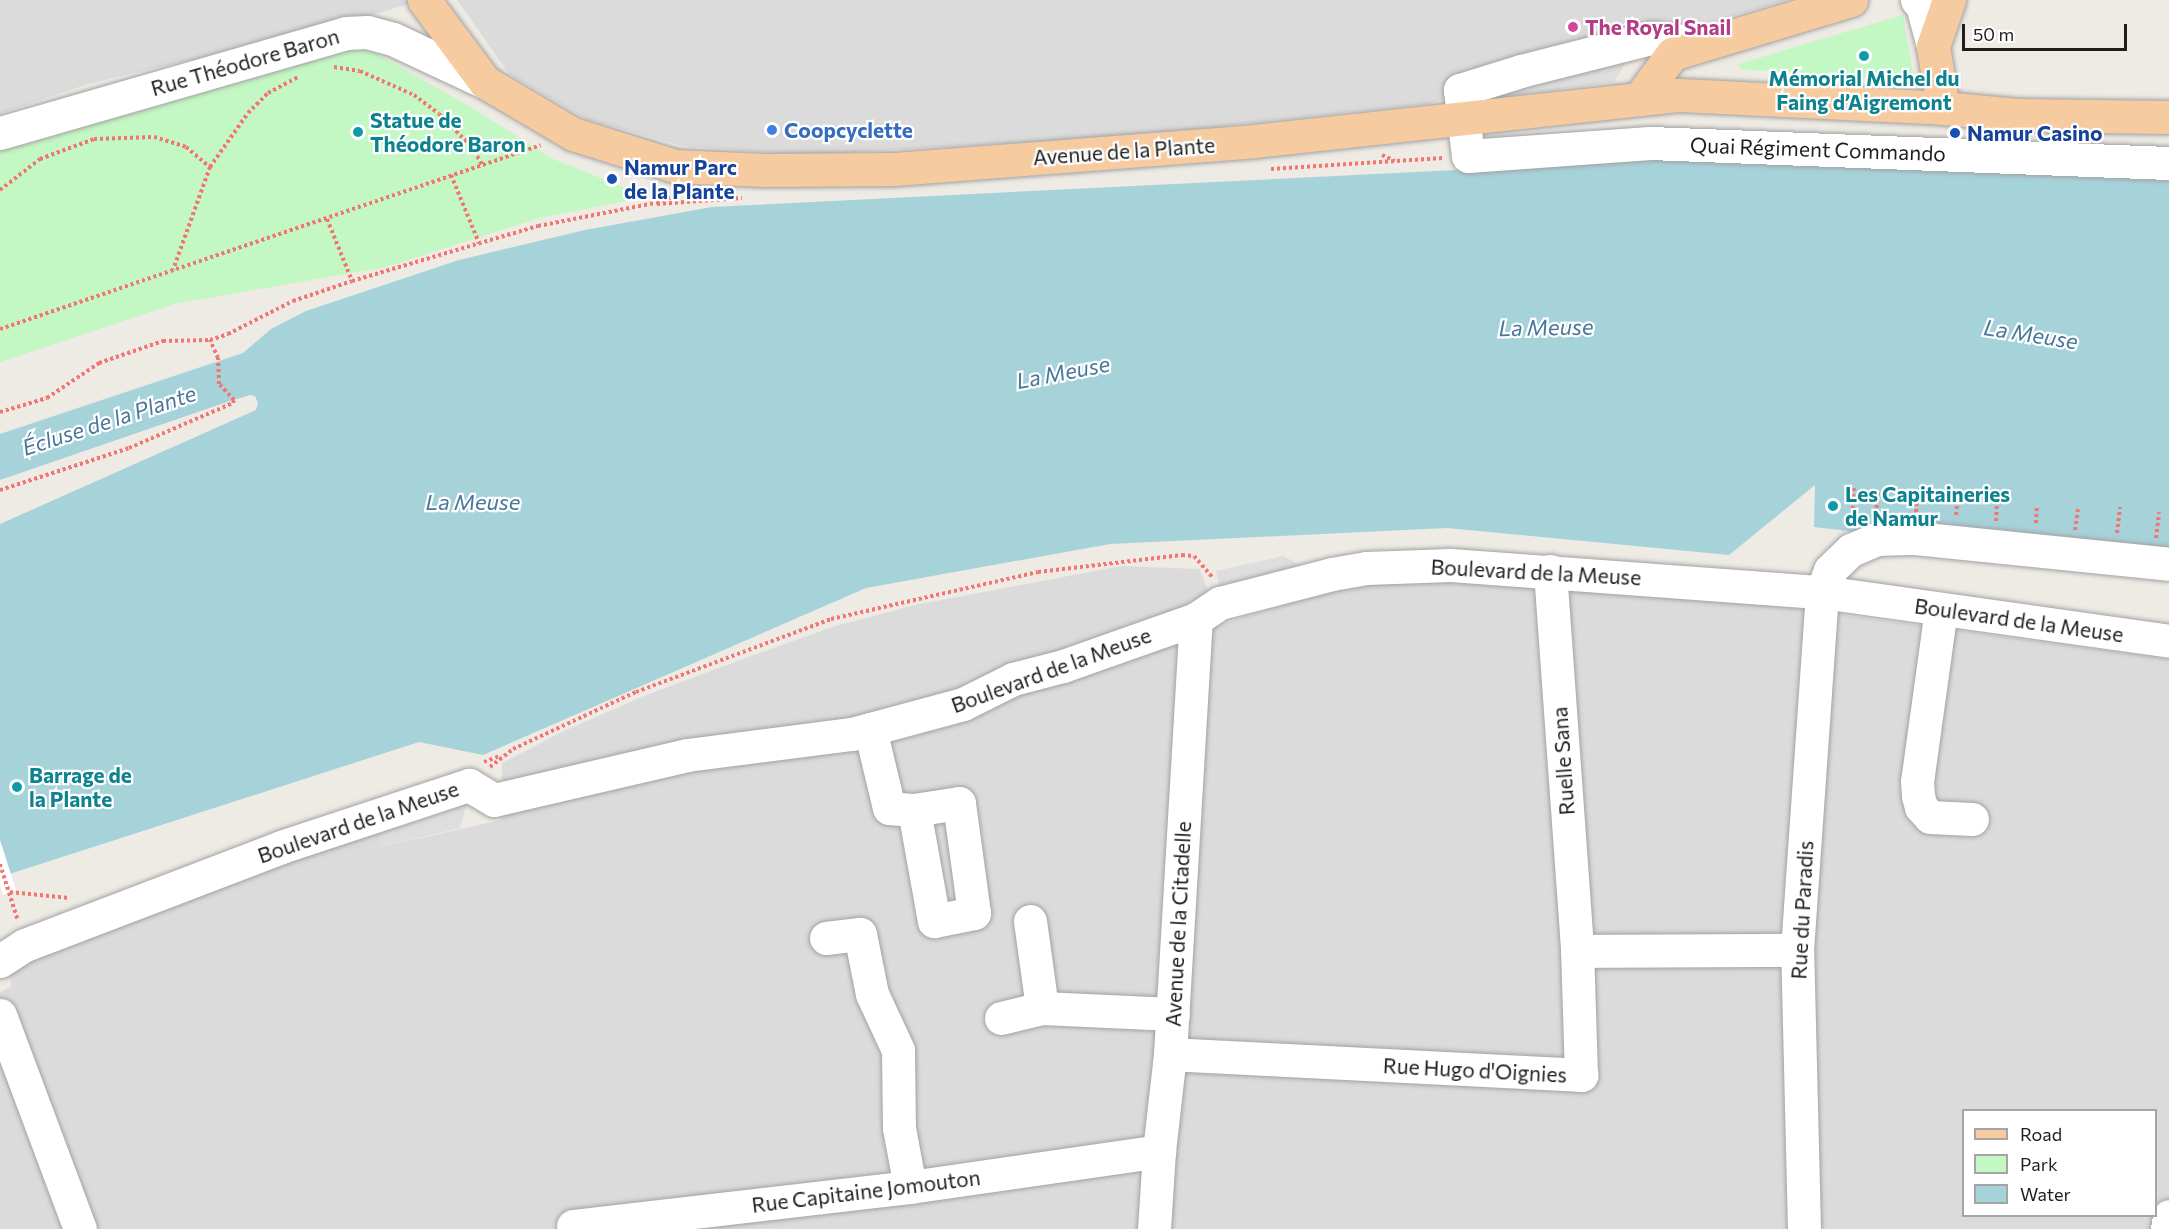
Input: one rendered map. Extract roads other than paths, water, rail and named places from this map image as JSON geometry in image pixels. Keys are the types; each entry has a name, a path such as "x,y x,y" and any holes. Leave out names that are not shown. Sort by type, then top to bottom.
{"main road":[{"name":"Avenue de la Plante","path":"424,0 485,82 573,134 675,166 765,170 894,169 1254,141 1680,95 1943,108 2016,115 2169,117"},
{"path":"1639,99 1672,54 1851,0"},
{"path":"1943,108 1933,46 1949,0"},
{"path":"1680,95 1682,69 1704,43"}],"street":[{"path":"1917,0 1922,5 1933,46"},
{"name":"Rue Théodore Baron","path":"0,133 346,33 367,32 393,39 485,82"},
{"path":"1463,120 1460,90 1521,71 1651,38 1704,43"},
{"name":"Quai Régiment Commando","path":"1463,120 1468,156 1650,143 2169,163"},
{"path":"1822,592 1830,570 1851,550 1877,539 1916,538 2169,564"},
{"name":"Boulevard de la Meuse","path":"0,961 25,945 281,847 469,785 494,800 687,755 852,734 963,704 1013,679 1063,666 1208,611 1332,574 1366,568 1450,565 1822,592 2169,641"},
{"name":"Ruelle Sana","path":"1550,571 1577,951"},
{"name":"Rue du Paradis","path":"1804,1229 1797,950 1822,592"},
{"path":"1941,609 1917,782 1918,795 1921,807 1930,817 1972,819"},
{"name":"Avenue de la Citadelle","path":"1154,1229 1159,1151 1170,1054 1208,611"},
{"path":"870,729 889,808 914,810"},
{"path":"1030,921 1042,1008"},
{"path":"826,938 860,934 872,994 898,1050 898,1128 910,1187"},
{"path":"1577,951 1797,950"},
{"name":"Rue Hugo d'Oignies","path":"1170,1054 1581,1075 1577,951"},
{"path":"1001,1018 1042,1008 1173,1014"},
{"path":"0,1015 80,1229"},
{"name":"Rue Capitaine Jomouton","path":"573,1226 910,1187 1159,1151"},
{"path":"2167,1229 2169,1216"}],"water":[{"name":"La Meuse","path":"1737,156 2169,173 2169,569 1814,527 1815,485 1729,555 1447,528 1110,544 866,588 483,755 419,742 0,877 0,524 256,410 258,403 255,396 250,395 0,480 0,434 243,353 271,329 306,311 459,260 585,230 712,207"}],"place":[{"name":"The Royal Snail","path":"1573,27"},
{"name":"Mémorial Michel du Faing d’Aigremont","path":"1864,56"},
{"name":"Coopcyclette","path":"772,130"},
{"name":"Statue de Théodore Baron","path":"358,132"},
{"name":"Namur Casino","path":"1955,133"},
{"name":"Namur Parc de la Plante","path":"612,179"},
{"name":"Les Capitaineries de Namur","path":"1833,506"},
{"name":"Barrage de la Plante","path":"17,787"}],"water label":[{"name":"Écluse de la Plante","path":"109,420"}]}
